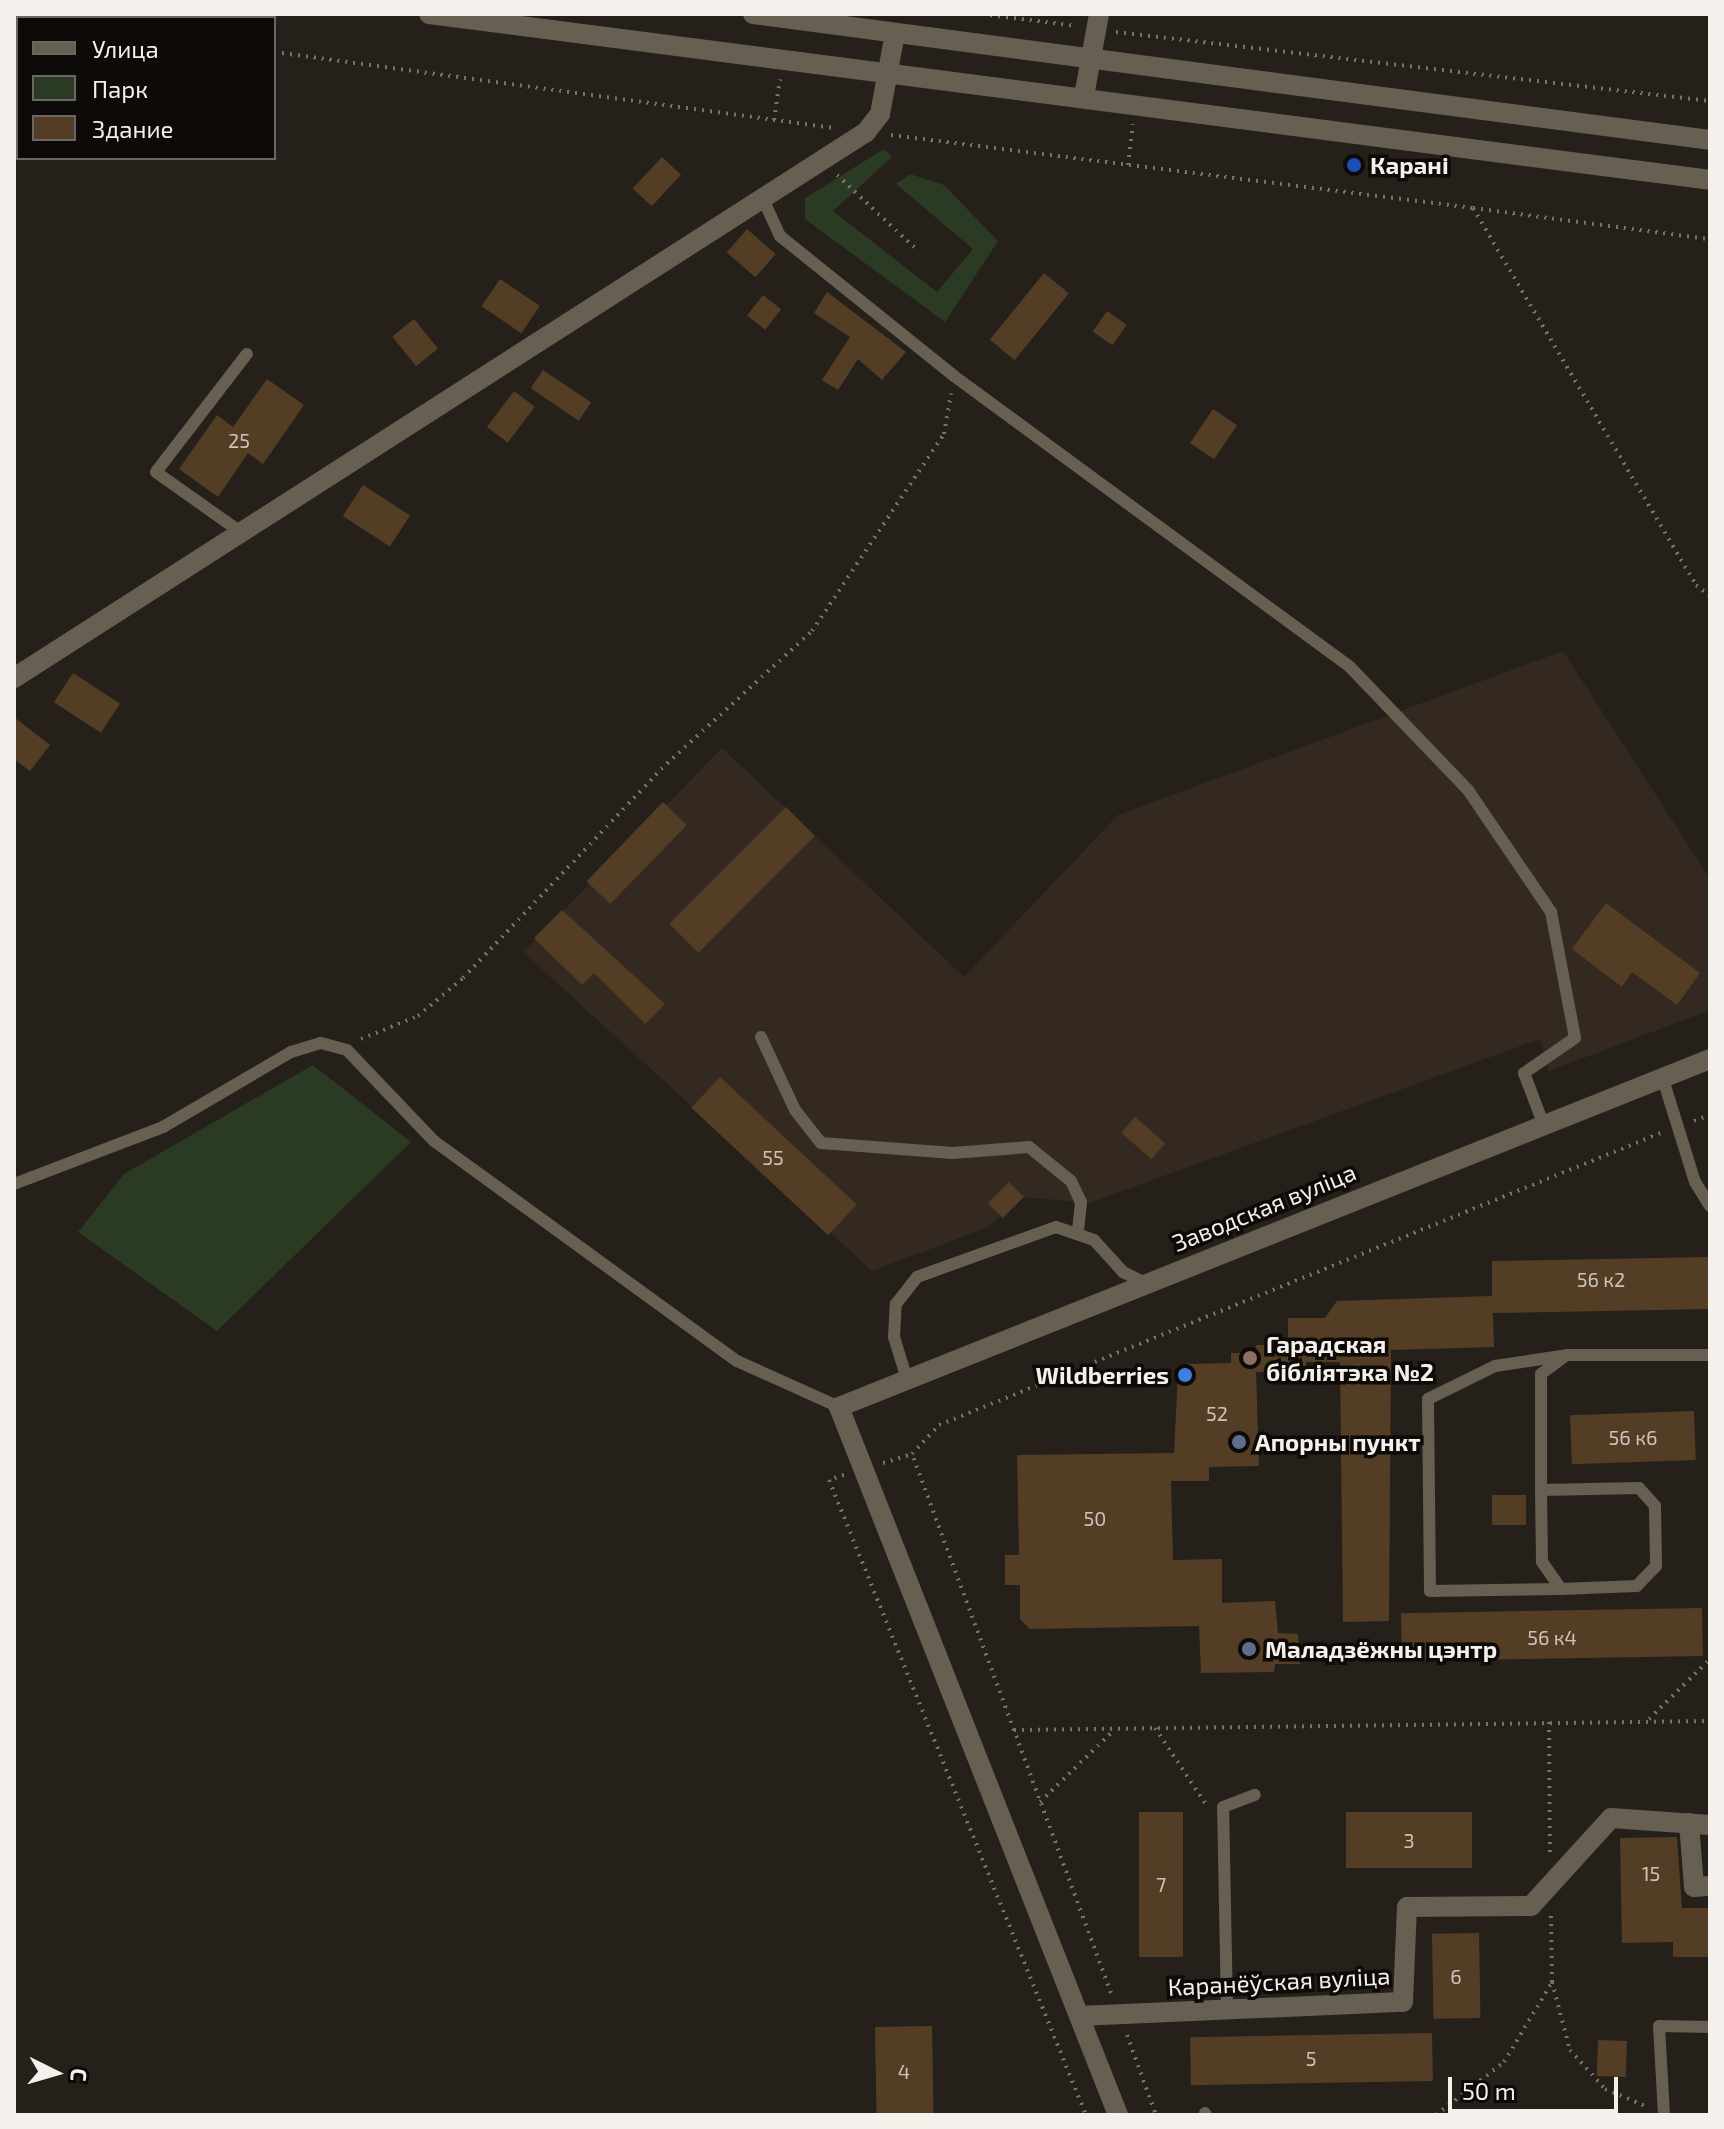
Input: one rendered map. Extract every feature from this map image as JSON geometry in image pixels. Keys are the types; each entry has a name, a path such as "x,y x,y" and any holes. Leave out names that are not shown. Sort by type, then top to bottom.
{"street":[{"path":"429,14 1084,96 1710,180"},
{"path":"753,14 1710,140"},
{"path":"1084,96 1098,21"},
{"path":"14,678 823,163 866,132 880,114 895,33"},
{"name":"Заводская вуліца","path":"839,1407 1543,1123 1710,1059"},
{"path":"839,1407 1118,2115"},
{"name":"Каранёўская вуліца","path":"1079,2016 1403,2002 1407,1907 1531,1906 1611,1818 1700,1824 1694,1887 1710,1886"}],"lane":[{"path":"763,199 780,236 954,376 1350,667 1468,790 1551,912 1575,1038 1524,1073 1543,1123"},
{"path":"242,533 156,472 247,354"},
{"path":"761,1037 795,1110 821,1143 953,1153 1029,1147 1071,1181 1081,1202 1078,1231"},
{"path":"14,1184 163,1127 291,1052 321,1043 347,1050 434,1141 724,1352 839,1407"},
{"path":"1662,1076 1678,1127 1710,1206"},
{"path":"907,1379 894,1337 900,1290 1033,1231 1078,1231 1123,1272 1146,1283"},
{"path":"1541,1490 1639,1488 1655,1506 1656,1566 1637,1586 1430,1591 1428,1399 1495,1366 1566,1355 1710,1355"},
{"path":"1561,1589 1542,1562 1541,1374 1566,1355"},
{"path":"1227,2010 1223,1807 1255,1795"},
{"path":"1664,2114 1659,2026 1710,2027"}],"path":[{"path":"982,14 1098,21 1710,101"},
{"path":"276,52 866,132 1710,239"},
{"path":"823,163 915,248"},
{"path":"1473,208 1696,585 1710,596"},
{"path":"347,1050 369,1033 418,1016 463,978 661,769 812,631 944,434 954,376"},
{"path":"1086,2115 829,1480 912,1454 939,1425 1710,1115"},
{"path":"912,1454 1156,2115"},
{"path":"1647,1720 1710,1659"},
{"path":"1014,1730 1710,1721"},
{"path":"1549,1722 1552,1982 1570,2050 1605,2089 1664,2114"},
{"path":"1155,1728 1203,1802 1223,1820"},
{"path":"1040,1802 1116,1729"},
{"path":"1436,2115 1504,2062 1552,1982"}],"shaded area":[{"path":"1563,651 1710,879 1710,1010 1549,1071 1540,1039 1089,1203 1024,1197 986,1228 872,1271 523,952 722,748 964,977 1118,815"}],"green space":[{"path":"884,149 892,157 833,211 937,292 973,249 896,184 910,174 944,185 998,241 945,322 805,219 805,198"},
{"path":"313,1065 411,1142 217,1331 78,1232 124,1174"}],"building":[{"path":"662,157 681,175 652,206 633,188"},
{"path":"747,229 776,254 755,277 727,252"},
{"path":"1044,273 1069,293 1015,360 990,340"},
{"path":"500,279 540,306 521,333 482,306"},
{"path":"827,292 906,352 882,380 858,359 838,390 822,380 850,337 814,313"},
{"path":"763,295 781,309 765,330 747,315"},
{"path":"1107,311 1127,325 1112,345 1093,331"},
{"path":"414,319 438,349 416,366 392,337"},
{"path":"543,370 591,402 579,421 531,388"},
{"path":"267,379 304,405 263,464 248,453 218,497 179,469 217,415 233,427"},
{"path":"514,391 535,407 508,443 487,427"},
{"path":"1213,409 1237,425 1214,459 1190,443"},
{"path":"363,485 410,515 390,547 343,516"},
{"path":"73,673 120,703 101,733 54,702"},
{"path":"14,717 50,745 30,771 14,759"},
{"path":"663,802 687,825 610,904 587,881"},
{"path":"786,807 815,836 698,953 669,924"},
{"path":"1606,903 1700,973 1677,1005 1632,972 1622,987 1572,949"},
{"path":"562,910 665,1004 645,1024 594,973 582,985 534,938"},
{"path":"720,1077 857,1205 828,1235 691,1108"},
{"path":"1135,1117 1165,1143 1151,1159 1121,1133"},
{"path":"1009,1182 1024,1197 1003,1218 988,1203"},
{"path":"1710,1257 1710,1309 1493,1313 1494,1347 1391,1350 1389,1621 1343,1622 1340,1362 1306,1362 1306,1371 1256,1372 1259,1466 1209,1467 1209,1481 1171,1481 1173,1560 1222,1559 1222,1603 1275,1601 1278,1633 1298,1634 1300,1664 1275,1664 1274,1672 1201,1673 1199,1626 1030,1629 1020,1619 1020,1585 1005,1585 1005,1555 1019,1555 1017,1455 1174,1453 1178,1373 1186,1364 1231,1363 1231,1353 1256,1353 1256,1345 1288,1345 1288,1318 1325,1318 1337,1301 1492,1296 1492,1261"},
{"path":"1694,1411 1696,1460 1572,1464 1570,1415"},
{"path":"1492,1495 1526,1495 1526,1525 1492,1525"},
{"path":"1702,1608 1703,1656 1402,1661 1401,1613"},
{"path":"1139,1812 1183,1812 1183,1957 1139,1957"},
{"path":"1346,1812 1472,1812 1472,1868 1346,1868"},
{"path":"1677,1837 1682,1908 1710,1908 1710,1957 1673,1957 1673,1942 1622,1943 1620,1838"},
{"path":"1479,1933 1480,2018 1433,2019 1432,1934"},
{"path":"932,2026 934,2115 877,2115 875,2027"},
{"path":"1432,2033 1433,2081 1191,2085 1190,2037"},
{"path":"1598,2040 1627,2041 1626,2077 1597,2076"}],"place":[{"name":"Карані","path":"1354,165"},
{"name":"Гарадская бібліятэка №2","path":"1250,1358"},
{"name":"Wildberries","path":"1185,1375"},
{"name":"Апорны пункт","path":"1239,1442"},
{"name":"Маладзёжны цэнтр","path":"1249,1649"}]}
